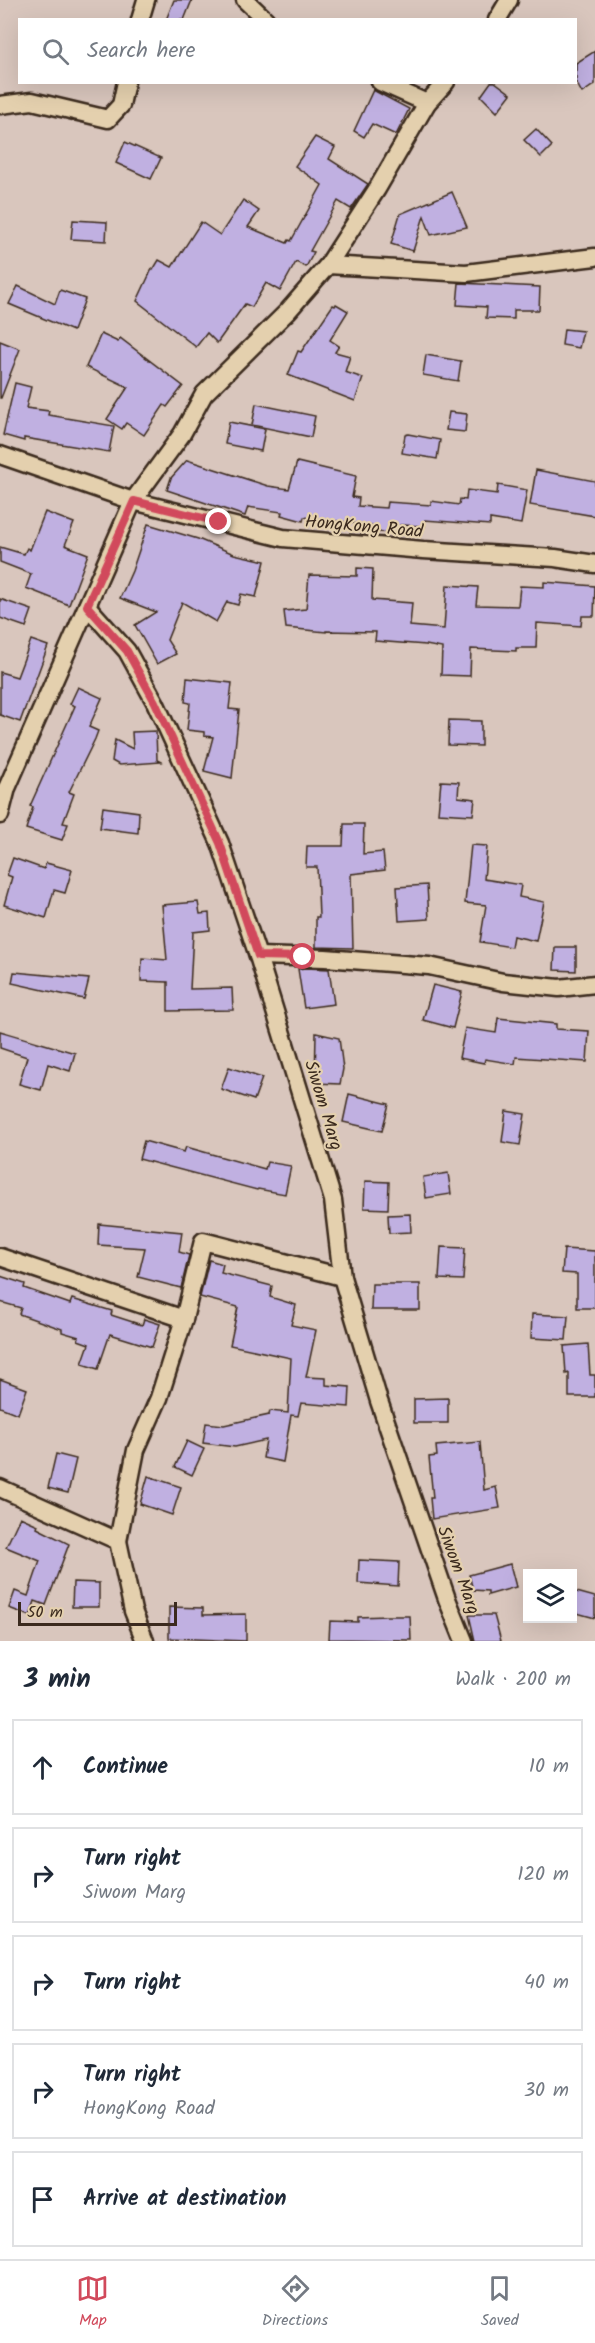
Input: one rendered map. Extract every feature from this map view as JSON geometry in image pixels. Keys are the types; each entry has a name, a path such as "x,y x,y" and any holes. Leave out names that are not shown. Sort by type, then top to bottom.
{"street":[{"path":"141,18 146,0"},
{"path":"245,0 264,18"},
{"path":"498,18 509,0"},
{"path":"0,105 32,101 108,119 121,105 126,84"},
{"path":"384,84 427,103"},
{"path":"0,815 7,788 134,501 182,434 204,394 288,311 328,265 377,189 427,103 444,84"},
{"path":"328,265 466,273 595,257"},
{"name":"HongKong Road","path":"0,455 134,501 283,538 555,558 595,564"},
{"name":"Siwom Marg","path":"87,606 127,651 155,702 220,843 258,956 333,1200 342,1277 379,1401 447,1599 465,1641"},
{"path":"258,956 326,958 429,966 503,982 559,988 595,984"},
{"path":"145,1641 133,1611 118,1541 136,1450 159,1398 184,1319 203,1241 342,1277"},
{"path":"0,1257 184,1319"},
{"path":"0,1488 118,1541"}],"building":[{"path":"174,0 192,0 185,18 167,18"},
{"path":"595,51 595,84 582,93 577,84 577,62"},
{"path":"490,84 498,84 511,94 497,112 481,96"},
{"path":"373,90 409,109 396,135 372,124 364,137 354,131"},
{"path":"536,129 552,146 541,157 524,140"},
{"path":"315,137 335,147 329,159 368,184 351,209 338,201 310,251 314,252 306,267 296,262 280,291 266,283 252,307 245,304 217,343 207,333 196,347 137,301 152,269 159,260 172,267 201,222 220,235 243,200 259,211 248,227 287,243 291,241 322,185 295,166"},
{"path":"125,142 161,158 151,179 116,163"},
{"path":"452,192 467,227 431,235 424,216 413,251 391,244 400,214"},
{"path":"73,220 107,222 106,241 71,239"},
{"path":"459,283 540,287 539,310 514,310 514,319 486,318 487,307 457,305"},
{"path":"18,286 55,304 60,290 85,299 73,331 9,304"},
{"path":"336,304 348,311 330,340 339,346 335,352 350,356 345,372 363,378 355,401 288,375 298,351 301,352 333,305"},
{"path":"564,329 583,331 579,348 562,345"},
{"path":"101,334 118,342 120,338 183,386 167,407 164,405 144,435 126,423 122,429 107,419 128,387 86,367"},
{"path":"0,341 20,349 1,398 0,398"},
{"path":"426,355 461,361 458,381 423,375"},
{"path":"15,383 31,387 26,408 49,411 48,415 114,426 109,452 24,438 24,441 3,435"},
{"path":"256,404 315,416 311,437 252,425"},
{"path":"449,412 467,414 465,432 446,430"},
{"path":"229,422 265,429 261,451 225,444"},
{"path":"405,435 440,440 437,459 402,453"},
{"path":"187,460 268,486 289,489 297,462 356,476 352,497 359,498 358,506 386,508 387,502 431,505 431,501 459,505 460,499 466,500 467,490 497,494 498,485 527,490 521,524 490,519 490,525 425,520 425,526 400,525 399,533 375,532 376,526 304,517 303,521 281,515 282,512 248,507 245,516 167,490 171,478"},
{"path":"536,470 595,481 595,516 530,505"},
{"path":"45,512 74,523 65,545 88,554 69,605 26,588 31,574 0,562 0,547 24,554 27,548 30,550"},
{"path":"148,524 198,539 234,554 265,561 256,597 241,594 238,605 227,602 216,622 182,602 167,640 176,654 157,664 135,625 156,612 120,598"},
{"path":"357,568 373,569 372,600 412,603 410,626 444,629 447,585 478,587 476,605 518,606 520,586 544,587 544,582 595,586 594,616 582,616 581,626 537,623 536,648 516,648 516,651 471,649 470,676 441,675 442,648 375,641 376,632 326,632 286,628 284,611 306,609 309,575 357,576"},
{"path":"0,599 32,610 26,627 0,618"},
{"path":"31,640 48,646 20,722 0,715 0,672 17,677"},
{"path":"187,678 232,683 229,709 239,710 232,778 204,771 213,737 204,736 204,732 187,730 190,703 185,702"},
{"path":"78,687 102,698 89,727 98,731 69,792 74,794 63,823 68,824 62,840 26,829 33,807 30,806 75,706 70,704"},
{"path":"449,720 481,721 481,746 448,745"},
{"path":"156,731 157,760 161,762 119,765 112,761 115,740 133,749 132,732"},
{"path":"441,781 459,782 458,797 475,799 473,815 438,813"},
{"path":"103,807 139,812 138,833 100,828"},
{"path":"344,824 364,824 363,854 383,852 385,870 351,874 353,948 316,947 316,917 319,917 317,867 306,867 307,846 343,846"},
{"path":"471,845 487,846 484,879 521,885 519,897 544,902 536,941 513,936 511,947 480,942 486,905 465,903"},
{"path":"13,858 44,869 46,863 72,870 65,893 54,890 46,918 4,905 12,877 7,875"},
{"path":"427,885 429,919 399,921 397,887"},
{"path":"198,902 200,914 209,913 210,930 193,932 190,989 232,988 233,1010 168,1011 168,982 141,981 142,958 167,960 162,905"},
{"path":"555,947 576,947 576,971 554,970"},
{"path":"298,969 329,969 334,1004 304,1008"},
{"path":"14,972 89,979 84,999 12,983"},
{"path":"433,985 462,992 453,1028 423,1020"},
{"path":"498,1018 556,1024 556,1029 589,1031 587,1062 516,1057 515,1064 485,1059 484,1063 459,1058 465,1028 496,1033"},
{"path":"0,1031 75,1053 70,1071 48,1064 41,1090 19,1084 27,1057 0,1048"},
{"path":"316,1033 339,1038 343,1069 340,1084 315,1083"},
{"path":"229,1067 262,1078 254,1100 221,1089"},
{"path":"349,1094 389,1104 382,1131 343,1122"},
{"path":"506,1111 525,1114 520,1145 502,1142"},
{"path":"144,1141 184,1152 186,1147 265,1169 267,1162 291,1166 285,1194 257,1190 139,1159"},
{"path":"448,1173 451,1194 426,1198 423,1177"},
{"path":"365,1181 389,1182 388,1209 364,1208"},
{"path":"410,1214 411,1232 389,1233 388,1215"},
{"path":"99,1224 182,1232 179,1252 189,1255 181,1288 138,1277 145,1248 98,1245"},
{"path":"441,1247 465,1248 463,1280 439,1279"},
{"path":"564,1249 595,1251 595,1308 577,1308 577,1274 562,1273"},
{"path":"209,1260 223,1264 221,1273 272,1286 270,1297 296,1305 291,1325 316,1330 306,1377 326,1378 326,1385 350,1387 349,1407 301,1403 298,1416 291,1415 283,1462 263,1458 266,1440 235,1447 203,1443 206,1423 224,1425 269,1415 270,1411 288,1413 291,1358 230,1345 238,1307 200,1297"},
{"path":"0,1276 25,1284 24,1288 70,1304 72,1299 112,1311 111,1315 142,1325 144,1319 160,1324 152,1347 110,1334 98,1369 82,1364 89,1344 78,1340 79,1337 62,1332 62,1329 19,1314 21,1308 0,1302"},
{"path":"372,1284 420,1284 420,1310 371,1310"},
{"path":"532,1314 568,1316 566,1340 531,1338"},
{"path":"588,1344 590,1375 595,1375 595,1397 569,1397 569,1373 566,1374 564,1346"},
{"path":"0,1379 27,1389 18,1414 0,1407"},
{"path":"448,1398 448,1423 414,1423 414,1399"},
{"path":"187,1441 204,1449 192,1475 175,1467"},
{"path":"480,1442 484,1490 496,1487 500,1508 432,1519 430,1498 433,1498 429,1457 437,1456 436,1446"},
{"path":"56,1454 76,1459 68,1493 48,1488"},
{"path":"148,1476 181,1487 172,1515 140,1504"},
{"path":"20,1517 69,1544 46,1605 35,1601 30,1616 9,1608 15,1591 28,1596 40,1561 6,1547"},
{"path":"359,1560 399,1562 398,1586 358,1583"},
{"path":"510,1564 516,1587 488,1595 488,1591 473,1590 469,1575"},
{"path":"73,1582 99,1583 99,1607 72,1607"},
{"path":"577,1592 595,1597 595,1618 577,1613"},
{"path":"169,1607 203,1608 203,1615 246,1614 246,1641 169,1638"},
{"path":"469,1615 494,1615 501,1641 475,1641"},
{"path":"410,1616 411,1640 329,1639 330,1621 358,1622 358,1617"}],"route":[{"path":"219,522 134,501 87,606 127,651 155,702 220,843 258,956 303,957"}]}
